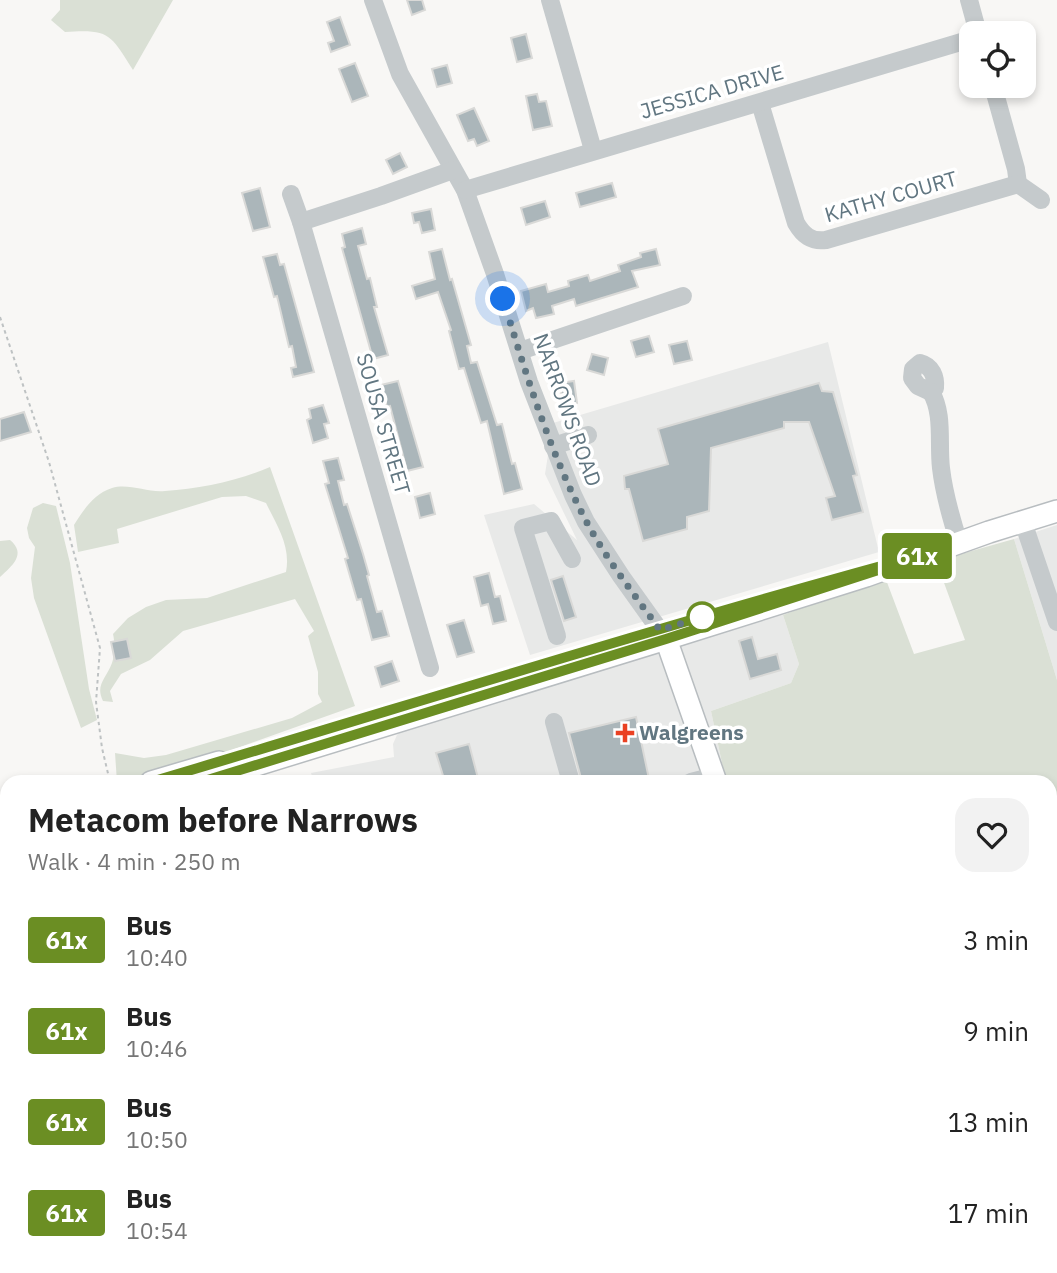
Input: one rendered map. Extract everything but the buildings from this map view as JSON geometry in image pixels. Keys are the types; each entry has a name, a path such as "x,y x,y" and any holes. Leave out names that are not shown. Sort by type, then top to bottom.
{"main road":[{"path":"188,775 225,768 509,673 663,635 1057,511"},
{"path":"663,635 714,775"},
{"path":"213,775 225,768"}],"street":[{"name":"NARROWS ROAD","path":"373,0 400,74 465,190 553,446 586,522 663,635"},
{"path":"969,0 975,21"},
{"path":"552,1 593,150"},
{"name":"JESSICA DRIVE","path":"465,190 959,43"},
{"path":"996,98 1018,184 1041,200"},
{"name":"KATHY COURT","path":"760,103 796,223 807,238 826,240 1018,184"},
{"path":"301,222 381,197 453,170"},
{"name":"SOUSA STREET","path":"291,194 430,668"},
{"path":"520,351 682,296"},
{"path":"932,391 937,402 949,547"},
{"path":"553,446 588,435"},
{"path":"557,636 523,528 551,521 572,559"},
{"path":"1023,522 1057,622"},
{"path":"554,722 569,775"}],"path":[{"path":"0,317 49,462 100,648 96,702 108,775"}],"shaded area":[{"path":"60,0 173,0 133,70 119,48 107,36 91,32 65,32 51,20 60,10"},
{"path":"828,342 879,552 530,655 484,515 534,504 577,540 545,474 553,423"},
{"path":"270,467 355,706 229,751 226,758 167,775 117,775 115,753 144,758 166,755 292,718 322,702 318,694 318,672 308,636 314,631 295,599 183,631 150,660 121,674 110,691 113,702 103,701 101,695 101,686 113,660 113,634 128,618 146,607 166,600 207,598 286,572 287,553 266,503 246,496 222,497 117,529 119,543 78,552 74,525 85,509 94,499 112,488 159,491 192,488 219,484"},
{"path":"43,503 56,506 70,563 89,689 97,720 81,728 34,598 31,578 35,547 27,528 33,508"},
{"path":"1057,525 1057,680 1014,539"},
{"path":"1014,539 1057,680 1057,775 725,775 711,711 791,683 799,664 783,615 885,577 914,654 965,640 936,561"},
{"path":"10,540 17,550 16,560 0,577 0,541"},
{"path":"783,615 799,664 791,683 711,711 725,775 312,775 311,773 394,757 393,744 404,727 765,618"}],"bus line":[{"name":"61x","path":"174,775 509,673 940,550 666,639 225,775"}],"place":[{"name":"Walgreens","path":"625,733"}],"route":[{"path":"503,299 529,382 586,522 660,630 710,615 702,617"}]}
